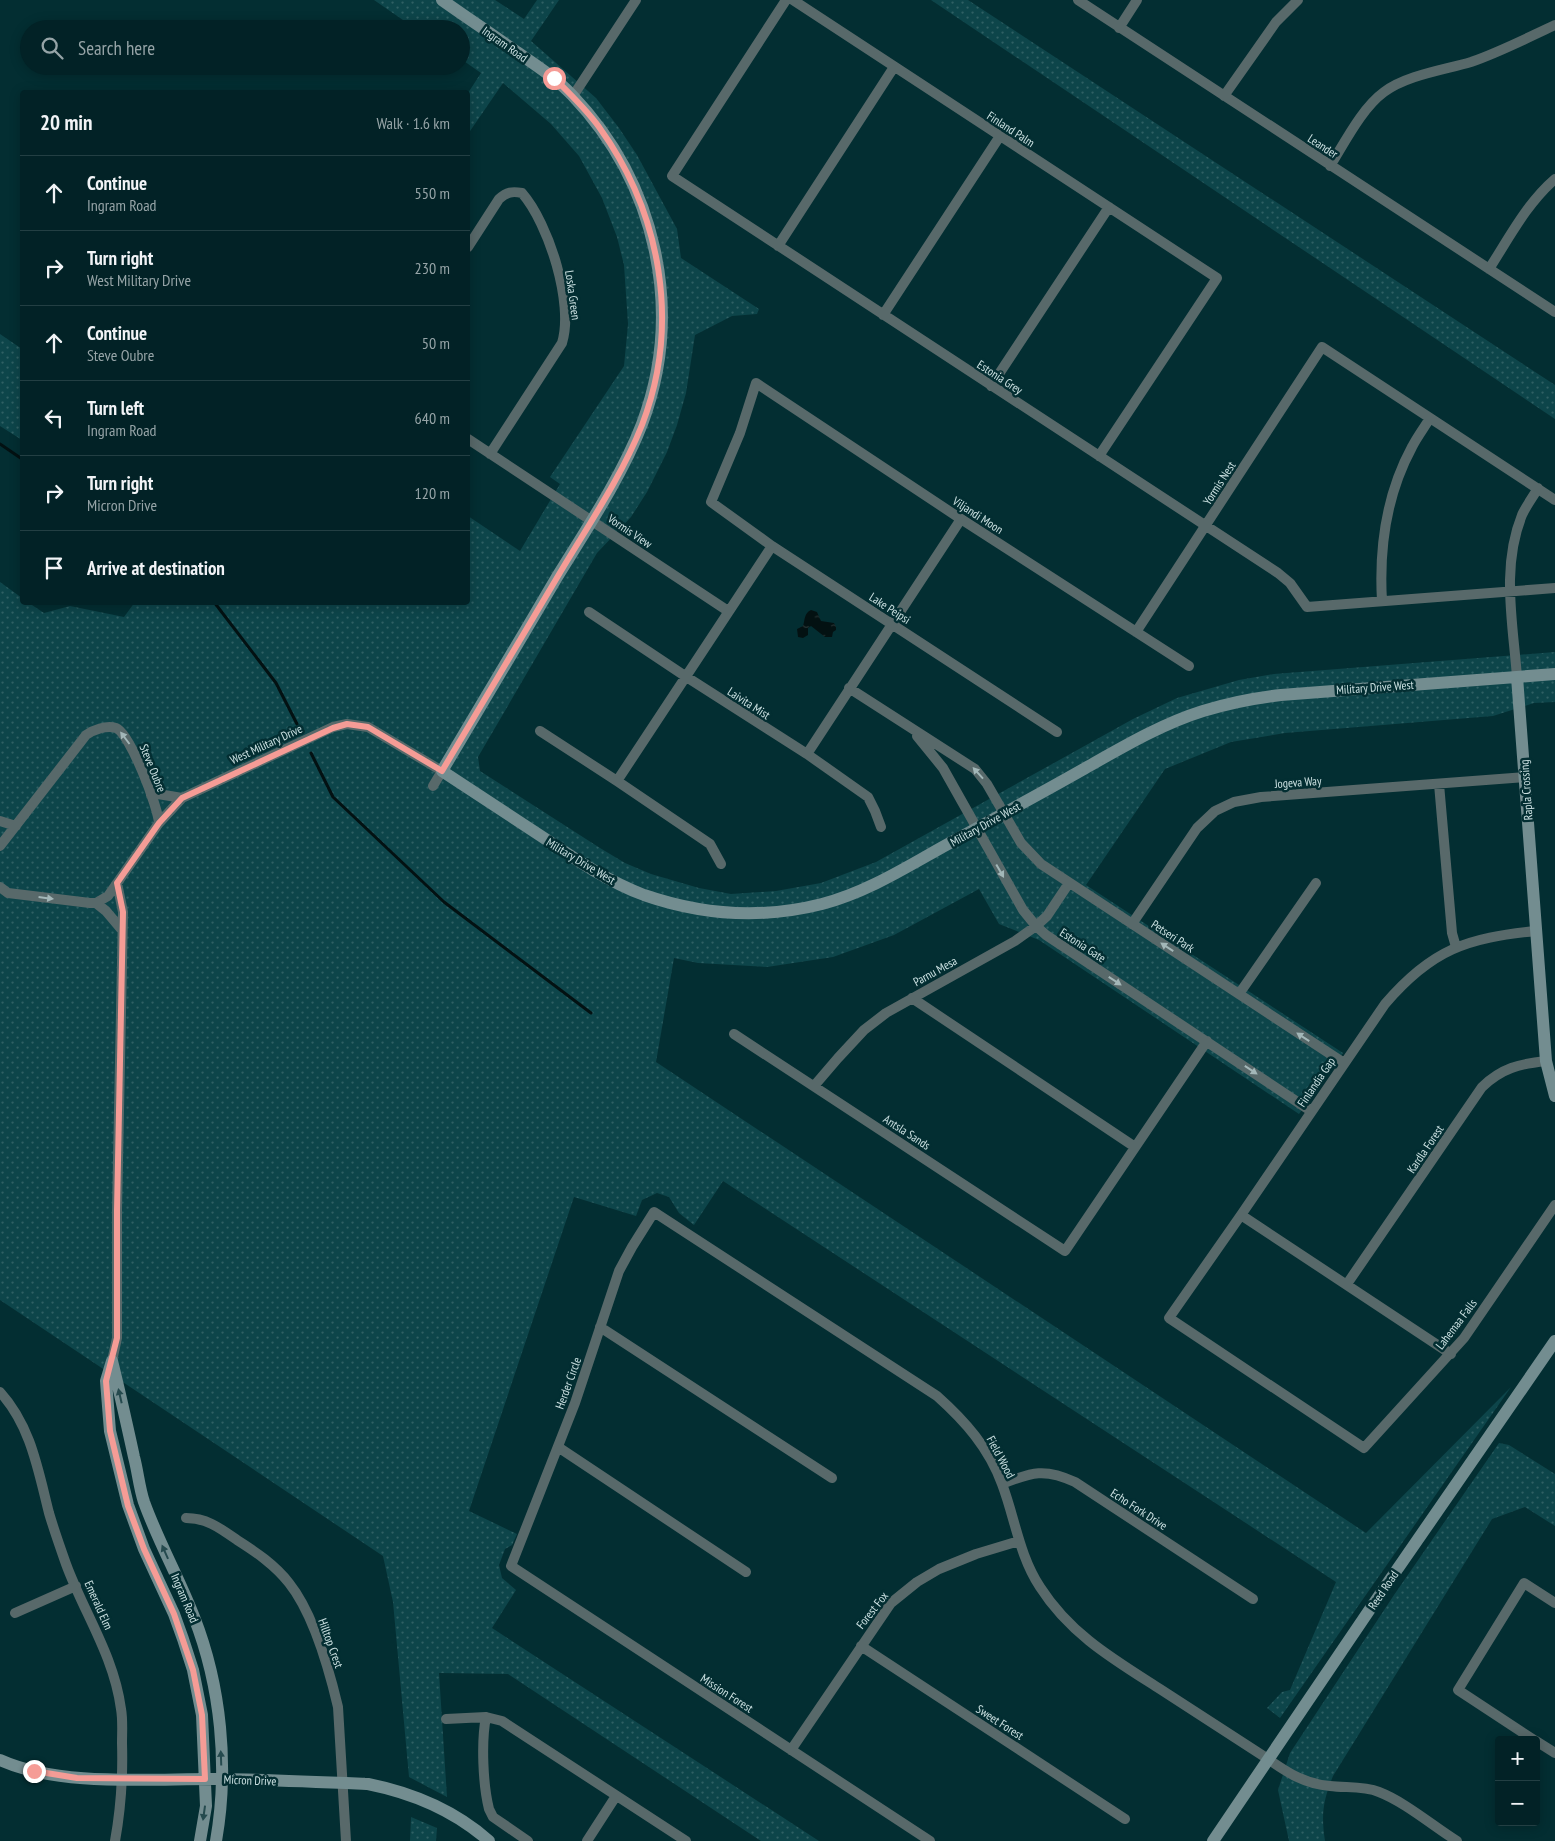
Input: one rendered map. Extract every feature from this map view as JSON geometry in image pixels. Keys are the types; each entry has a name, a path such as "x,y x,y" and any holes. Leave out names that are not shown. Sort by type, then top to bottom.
{"street":[{"name":"Ingram Road","path":"433,786 628,455 642,423 654,384 661,330 659,266 651,231 639,196 620,159 604,134 573,96 554,78 442,0"},
{"path":"573,96 636,0"},
{"name":"Estonia Grey","path":"786,0 672,176 1278,573 1290,583 1307,607 1382,601"},
{"name":"Finland Palm","path":"792,0 1217,278 1099,456"},
{"name":"Leander","path":"1078,0 1555,312"},
{"path":"1119,28 1137,0"},
{"path":"1224,96 1276,22 1298,0"},
{"path":"1330,166 1365,112 1385,92 1399,84 1498,51 1555,25"},
{"path":"778,246 894,67"},
{"path":"883,315 1000,136"},
{"path":"1489,269 1525,214 1546,186 1555,179"},
{"name":"Loska Green","path":"470,244 499,199 506,193 515,191 522,193 528,199 548,236 561,288 565,332 562,343 490,454"},
{"path":"991,386 1109,207"},
{"name":"Yormis Nest","path":"1136,632 1322,347 1430,418"},
{"name":"Viljandi Moon","path":"711,502 740,433 756,383 961,519 1189,666"},
{"path":"1555,500 1430,418 1411,448 1397,483 1382,544 1380,571 1382,601 1555,588"},
{"name":"Vormis View","path":"470,440 728,611"},
{"name":"Rapla Crossing","path":"1538,488 1522,514 1516,534 1510,565 1510,591 1526,777 1546,1061 1555,1096"},
{"name":"Lake Peipsi","path":"711,502 772,546 1057,732"},
{"path":"807,754 961,519"},
{"path":"617,781 772,546"},
{"name":"Laivita Mist","path":"589,612 807,754 868,797 881,827"},
{"name":"Military Drive West","path":"442,771 591,869 642,894 672,904 703,910 734,913 796,910 825,903 876,884 1127,745 1171,723 1203,711 1247,700 1281,695 1555,674"},
{"name":"Estonia Gate","path":"849,688 975,768 1004,813"},
{"name":"West Military Drive","path":"159,823 182,798 325,731 347,724 360,725 374,730 442,771"},
{"name":"Steve Oubre","path":"0,846 86,736 94,730 115,728 123,733 129,741 151,795 159,817 159,823"},
{"name":"Estonia Gate","path":"913,730 943,768 1023,910 1036,926 1046,935 1312,1110"},
{"path":"540,731 710,844 721,864"},
{"name":"Jogeva Way","path":"1132,924 1197,828 1215,811 1234,802 1261,797 1526,777"},
{"path":"1440,784 1452,932 1456,947"},
{"path":"151,795 158,794 182,798"},
{"name":"Petseri Park","path":"1004,813 1021,843 1042,864 1344,1063"},
{"path":"0,822 16,826"},
{"path":"96,903 108,896 159,823"},
{"name":"Ingram Road","path":"117,883 123,912 117,1338 106,1381 110,1431 128,1506 144,1549 174,1614 193,1670 202,1715 205,1779 206,1806 200,1841"},
{"name":"Parnu Mesa","path":"814,1086 864,1030 886,1013 1015,941 1036,926 1047,916 1069,883"},
{"path":"1239,994 1316,883"},
{"path":"1,890 8,893 96,903 106,911 122,930"},
{"name":"Finlandia Gap","path":"1364,1448 1169,1318 1385,1004 1400,987 1416,971 1456,947 1474,940 1498,935 1536,931"},
{"path":"912,998 1135,1148 1207,1042"},
{"name":"Antsla Sands","path":"734,1034 1065,1251 1135,1148"},
{"name":"Kardla Forest","path":"1347,1284 1482,1088 1492,1078 1506,1069 1526,1063 1546,1061"},
{"name":"Lahemaa Falls","path":"1364,1448 1464,1338 1555,1205"},
{"name":"Herder Circle","path":"511,1566 591,1359 619,1271 654,1212"},
{"name":"Field Wood","path":"654,1212 937,1396 959,1416 982,1444 1002,1484 1019,1542 1030,1571 1054,1607 1096,1648 1268,1759 1291,1776 1317,1785 1378,1791 1457,1841"},
{"path":"1241,1215 1451,1354"},
{"path":"600,1326 832,1478"},
{"name":"Reed Road","path":"1213,1841 1555,1341"},
{"name":"Ingram Road","path":"112,1361 147,1509 194,1617 216,1692 222,1779 221,1808 216,1841"},
{"name":"Emerald Elm","path":"2,1398 23,1425 32,1444 50,1515 67,1566 110,1663 116,1681 122,1710 123,1779 120,1816 115,1841"},
{"path":"558,1447 746,1572"},
{"name":"Echo Fork Drive","path":"1002,1484 1017,1478 1041,1473 1057,1474 1075,1482 1252,1599"},
{"path":"122,1480 138,1476"},
{"name":"Hilltop Crest","path":"186,1518 198,1518 211,1522 264,1558 289,1583 300,1599 312,1625 338,1706 346,1841"},
{"name":"Forest Fox","path":"791,1750 891,1603 917,1582 939,1569 976,1554 1019,1542"},
{"name":"Mission Forest","path":"511,1566 930,1841"},
{"path":"1529,1736 1458,1690 1524,1583 1555,1603"},
{"path":"15,1613 76,1586"},
{"name":"Sweet Forest","path":"861,1646 1125,1819"},
{"path":"486,1717 483,1732 488,1809 492,1817 528,1841"},
{"path":"446,1719 486,1717 502,1720 686,1841"},
{"path":"1540,1743 1555,1753"},
{"name":"Micron Drive","path":"0,1760 12,1765 56,1776 77,1778 222,1779 368,1784 390,1788 434,1804 464,1821 488,1841"},
{"path":"587,1841 616,1796"}],"shaded area":[{"path":"374,0 495,0 524,19 537,0 559,0 531,41 596,98 619,128 637,155 677,229 681,258 759,309 757,314 732,316 695,335 686,393 677,425 667,452 647,492 631,517 597,553 478,757 480,771 625,863 651,874 699,888 731,894 776,891 821,883 876,862 1133,719 1177,698 1239,680 1274,674 1555,652 1555,702 1534,703 1493,716 1285,733 1231,742 1165,769 1086,885 1343,1053 1299,1114 1039,940 999,924 979,889 894,935 833,957 767,967 698,963 674,958 656,1062 1366,1533 1511,1387 1280,1718 1267,1708 1282,1692 1290,1690 1336,1582 723,1181 694,1225 679,1213 669,1197 657,1193 642,1200 636,1216 574,1197 469,1511 517,1534 512,1545 505,1549 499,1565 502,1578 516,1590 492,1628 819,1841 761,1841 508,1674 439,1673 447,1797 409,1777 393,1602 383,1556 0,1300 0,582 20,597 20,605 32,605 44,613 70,606 124,617 133,605 470,605 470,517 520,551 560,484 550,477 624,366 628,324 624,265 617,237 602,198 579,156 551,124 503,83 470,131 470,90 481,73 470,65 470,20 403,20"},
{"path":"931,0 968,0 1555,385 1555,419"},
{"path":"0,334 20,348 20,439 0,426"},
{"path":"1499,1443 1509,1445 1555,1474 1555,1526 1525,1507 1492,1519 1333,1776 1324,1808 1325,1841 1289,1841 1278,1790 1290,1753 1394,1595"},
{"path":"411,1817 437,1828 436,1841 410,1841"}],"water":[{"path":"811,610 817,612 821,621 834,623 836,630 833,632 832,637 825,637 811,626 808,628 808,635 803,638 798,637 797,629 803,626 806,615"}],"waterway":[{"path":"0,444 20,458"},
{"path":"216,605 276,683 297,724"},
{"path":"311,753 333,797 444,902 591,1013"}],"route":[{"path":"34,1771 77,1778 205,1779 202,1715 193,1670 174,1614 144,1549 128,1506 110,1431 106,1381 117,1338 117,1211 123,912 117,883 159,823 182,798 333,728 347,724 368,727 442,771 628,455 642,423 654,384 661,330 661,300 659,266 651,231 639,196 620,159 598,126 573,96 554,78"}]}
